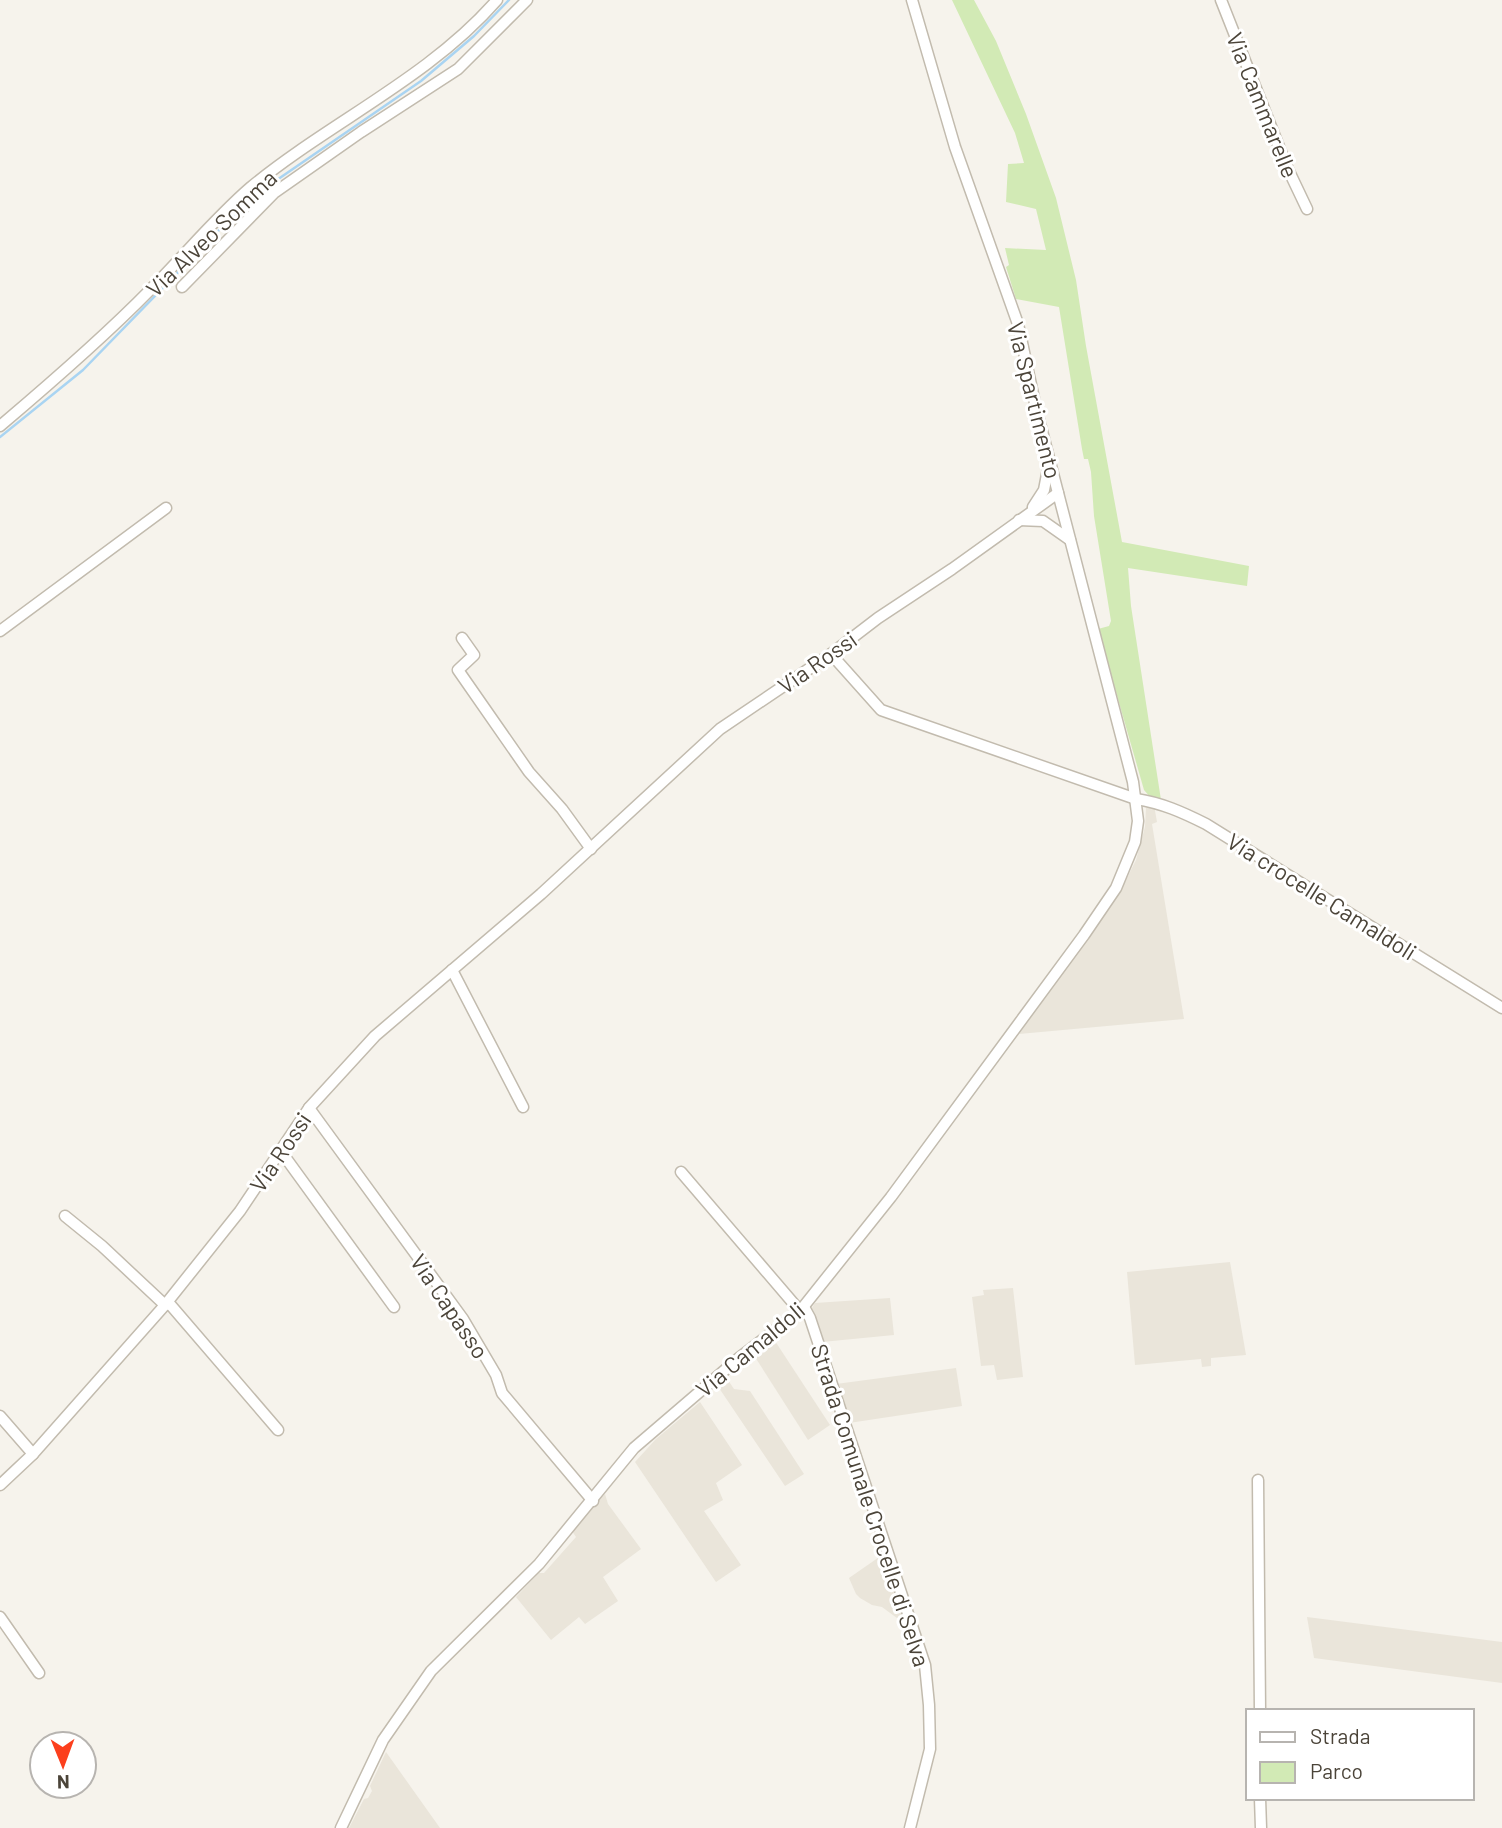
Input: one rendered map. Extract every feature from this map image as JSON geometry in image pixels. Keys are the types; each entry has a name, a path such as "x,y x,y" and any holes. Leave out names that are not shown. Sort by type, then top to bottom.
{"street":[{"name":"Via Alveo Somma","path":"0,426 71,366 149,292 248,190 427,63 484,15 497,0"},
{"path":"182,287 274,194 361,132 458,69 527,0"},
{"name":"Via Spartimento","path":"912,0 955,147 1018,324 1136,802"},
{"name":"Via Cammarelle","path":"1222,0 1287,167 1307,209"},
{"path":"1050,461 1044,490 1024,516 1043,521 1070,540"},
{"name":"Via Rossi","path":"0,1485 33,1454 167,1304 240,1211 309,1108 375,1036 591,849 720,729 1058,493"},
{"path":"0,631 166,508"},
{"path":"462,638 474,655 458,670 529,772 562,809 591,849"},
{"name":"Via crocelle Camaldoli","path":"831,654 881,710 1136,802 1158,802 1175,808 1206,824 1502,1007"},
{"name":"Via Camaldoli","path":"341,1828 383,1740 431,1671 539,1564 634,1448 739,1358 802,1309 891,1197 1116,888 1135,842 1138,821 1136,802"},
{"path":"452,970 523,1107"},
{"name":"Via Capasso","path":"309,1108 463,1319 496,1375 502,1393 593,1501"},
{"path":"280,1150 394,1307"},
{"name":"Strada Comunale Crocelle di Selva","path":"681,1172 810,1318 925,1665 930,1749 910,1828"},
{"path":"65,1216 167,1304 278,1430"},
{"path":"0,1416 33,1454"},
{"path":"1258,1480 1260,1709"},
{"path":"0,1617 39,1673"},
{"path":"1261,1800 1261,1828"}],"shaded area":[{"path":"1154,805 1157,822 1152,824 1184,1019 1019,1034 1125,882 1136,860 1145,827 1146,808"},
{"path":"1230,1262 1246,1355 1211,1358 1211,1366 1202,1367 1201,1359 1135,1365 1127,1272"},
{"path":"1013,1288 1023,1377 997,1380 994,1365 981,1366 972,1297 984,1295 983,1290"},
{"path":"890,1298 894,1335 822,1342 810,1311 815,1303"},
{"path":"775,1341 830,1425 808,1440 755,1357"},
{"path":"956,1368 962,1406 849,1423 836,1384"},
{"path":"728,1380 734,1389 750,1391 804,1474 785,1486 719,1388"},
{"path":"700,1402 742,1465 716,1483 723,1500 704,1511 741,1565 716,1582 635,1462 656,1439"},
{"path":"605,1494 608,1504 641,1549 603,1577 618,1601 585,1624 579,1617 551,1640 516,1597 539,1573 544,1573 576,1537 572,1531"},
{"path":"885,1553 912,1635 901,1621 882,1607 860,1598 849,1578"},
{"path":"1307,1617 1502,1642 1502,1683 1314,1658"},
{"path":"386,1752 440,1828 349,1828 364,1799 368,1798 372,1791 370,1786"}],"green space":[{"path":"952,0 974,0 996,41 1056,198 1076,280 1122,542 1249,566 1247,586 1128,568 1131,606 1161,800 1151,798 1144,790 1098,629 1109,626 1111,621 1094,516 1091,472 1082,449 1059,307 1016,299 1006,267 1009,265 1005,248 1046,250 1036,209 1006,202 1008,164 1024,163 1015,133"}],"waterway":[{"path":"0,437 83,370 225,224 271,184 421,81 474,36 509,0"}]}
